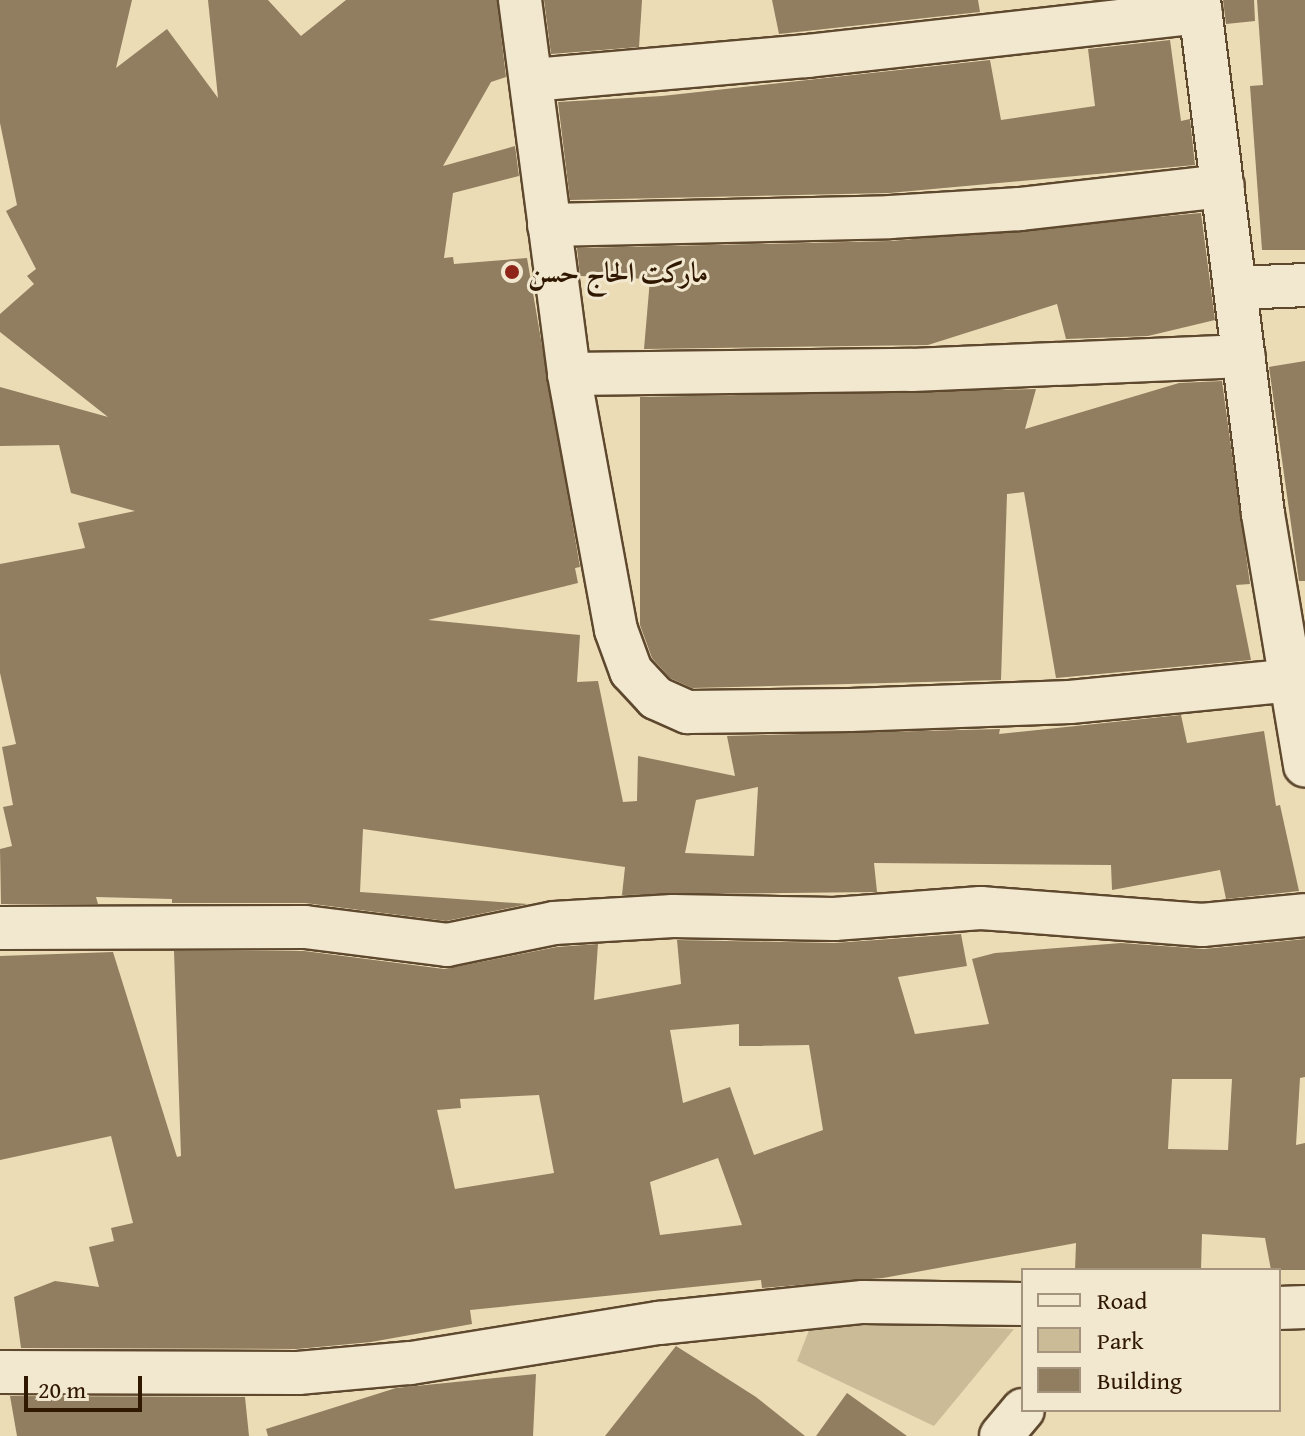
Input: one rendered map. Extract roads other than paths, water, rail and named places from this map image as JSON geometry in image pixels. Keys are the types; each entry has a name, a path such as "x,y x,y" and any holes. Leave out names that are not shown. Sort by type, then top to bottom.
{"street":[{"path":"520,0 569,374 616,630 631,671 656,698 688,712 850,710 1070,702 1297,680"},
{"path":"532,80 1005,17 1200,6 1244,356 1297,680 1305,766"},
{"path":"549,225 890,217 1020,209 1223,186"},
{"path":"1237,288 1305,285"},
{"path":"569,374 897,371 1244,356"},
{"path":"0,928 305,927 447,945 554,923 673,916 834,919 981,908 1202,925 1305,915"},
{"path":"0,1372 298,1373 411,1363 659,1323 863,1302 1021,1304"},
{"path":"1281,1308 1305,1307"},
{"path":"1001,1436 1021,1412"}],"place":[{"name":"ماركت الحاج حسن","path":"512,272"}]}
